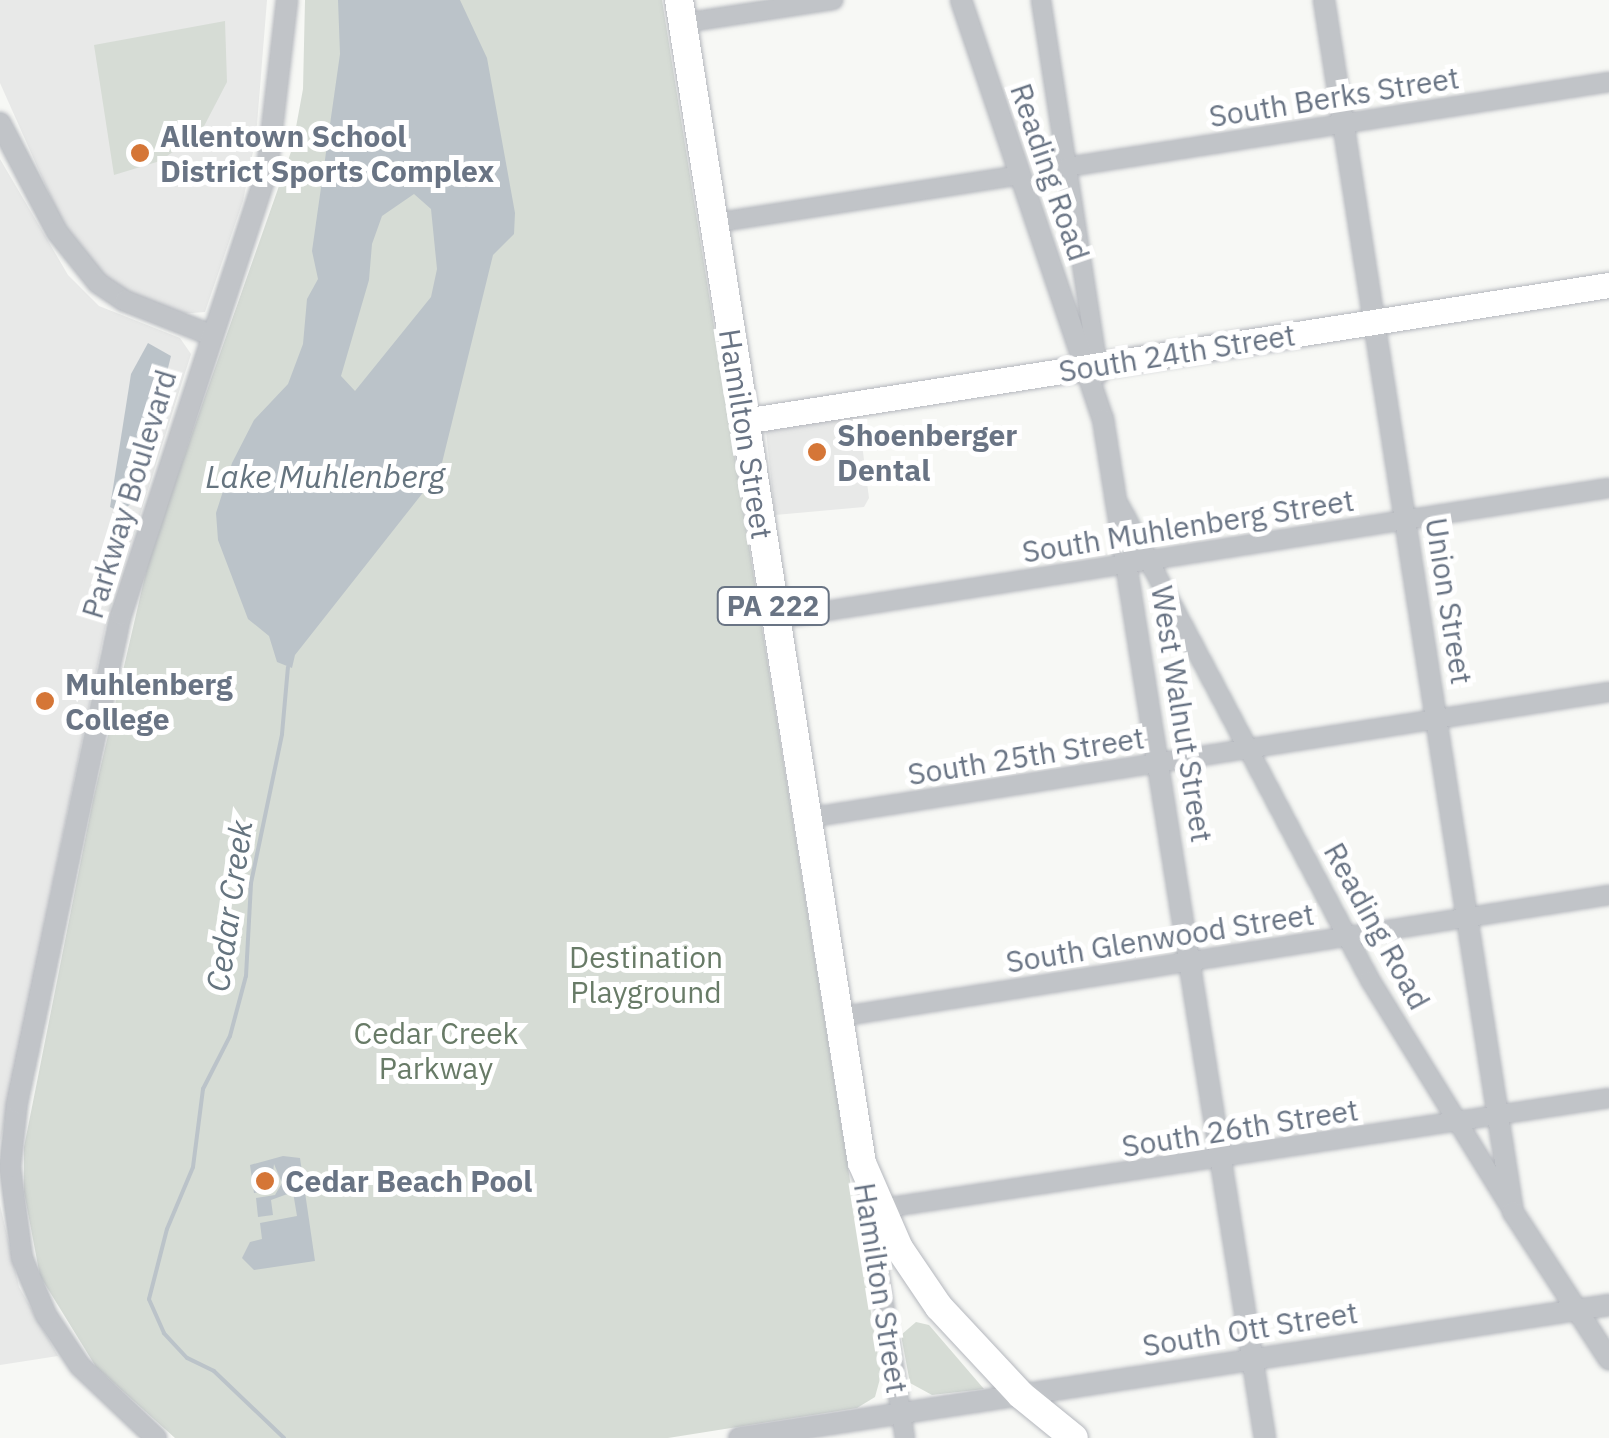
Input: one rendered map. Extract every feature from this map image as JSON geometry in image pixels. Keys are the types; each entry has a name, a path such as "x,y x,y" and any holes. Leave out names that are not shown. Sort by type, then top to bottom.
{"main road":[{"name":"Hamilton Street","path":"681,12 862,1163 878,1209"},
{"name":"South 24th Street","path":"744,421 1609,285"},
{"name":"PA 222","path":"878,1209 939,1307 1021,1395 1074,1438"}],"street":[{"name":"Parkway Boulevard","path":"156,1438 80,1366 46,1315 22,1258 10,1167 21,1084 121,615 267,172 287,0"},
{"path":"681,12 833,0"},
{"name":"Reading Road","path":"960,0 1091,367 1103,420"},
{"path":"1041,0 1068,167 1091,367"},
{"name":"Union Street","path":"1324,0 1513,1212"},
{"name":"South Berks Street","path":"1068,167 1609,82"},
{"path":"0,123 57,232 98,283 125,302 211,335"},
{"path":"714,223 1020,174"},
{"name":"West Walnut Street","path":"1103,420 1120,506 1138,562 1159,762 1265,1438"},
{"name":"South Muhlenberg Street","path":"776,619 1609,488"},
{"name":"Reading Road","path":"1138,562 1456,1122 1609,1358"},
{"name":"South 25th Street","path":"807,818 1609,692"},
{"name":"South Glenwood Street","path":"838,1017 1609,895"},
{"name":"South 26th Street","path":"878,1209 1609,1098"},
{"name":"Hamilton Street","path":"862,1163 904,1438"},
{"name":"South Ott Street","path":"739,1438 1609,1304"}],"shaded area":[{"name":"Allentown School District Sports Complex","path":"0,0 267,0 256,137 243,201 205,312 179,314 106,283 61,220 0,83"},
{"name":"Muhlenberg College","path":"0,159 68,275 99,306 180,338 191,354 107,619 0,1143"},
{"path":"858,414 869,498 864,507 775,515 766,431"},
{"path":"0,1205 19,1287 58,1356 0,1365"}],"green space":[{"name":"Cedar Creek Parkway","path":"305,0 662,0 881,1375 875,1397 857,1408 668,1438 175,1438 96,1367 40,1276 24,1192 24,1147 93,800 151,550 292,149 303,89"},
{"path":"225,21 227,82 201,132 160,161 114,175 94,45"},
{"path":"916,1322 929,1325 984,1389 932,1395 910,1383 901,1335"}],"water":[{"name":"Lake Muhlenberg","path":"338,0 460,0 487,58 515,213 514,234 493,255 440,471 295,655 292,668 277,662 269,636 248,619 218,540 216,513 232,463 254,420 288,384 303,344 307,299 318,279 312,251 340,54","holes":["414,194 431,209 437,269 431,297 355,391 341,376 369,280 372,244 382,216"]},
{"path":"148,343 171,356 135,501 120,512 110,507 131,374"},
{"path":"283,1156 300,1158 315,1261 254,1270 242,1258 250,1242 262,1239 260,1223 297,1216 293,1192 271,1200 273,1215 258,1217 256,1198 275,1195 282,1183 274,1164 271,1190 254,1193 250,1165"}],"waterway":[{"name":"Cedar Creek","path":"284,1438 214,1371 187,1358 164,1333 149,1299 167,1229 193,1167 203,1089 230,1036 246,976 251,883 282,734 288,667"}],"place":[{"name":"Allentown School District Sports Complex","path":"140,153"},
{"name":"Shoenberger Dental","path":"817,452"},
{"name":"Muhlenberg College","path":"45,701"},
{"name":"Cedar Beach Pool","path":"265,1181"}],"park label":[{"name":"Destination Playground","path":"646,974"}]}
